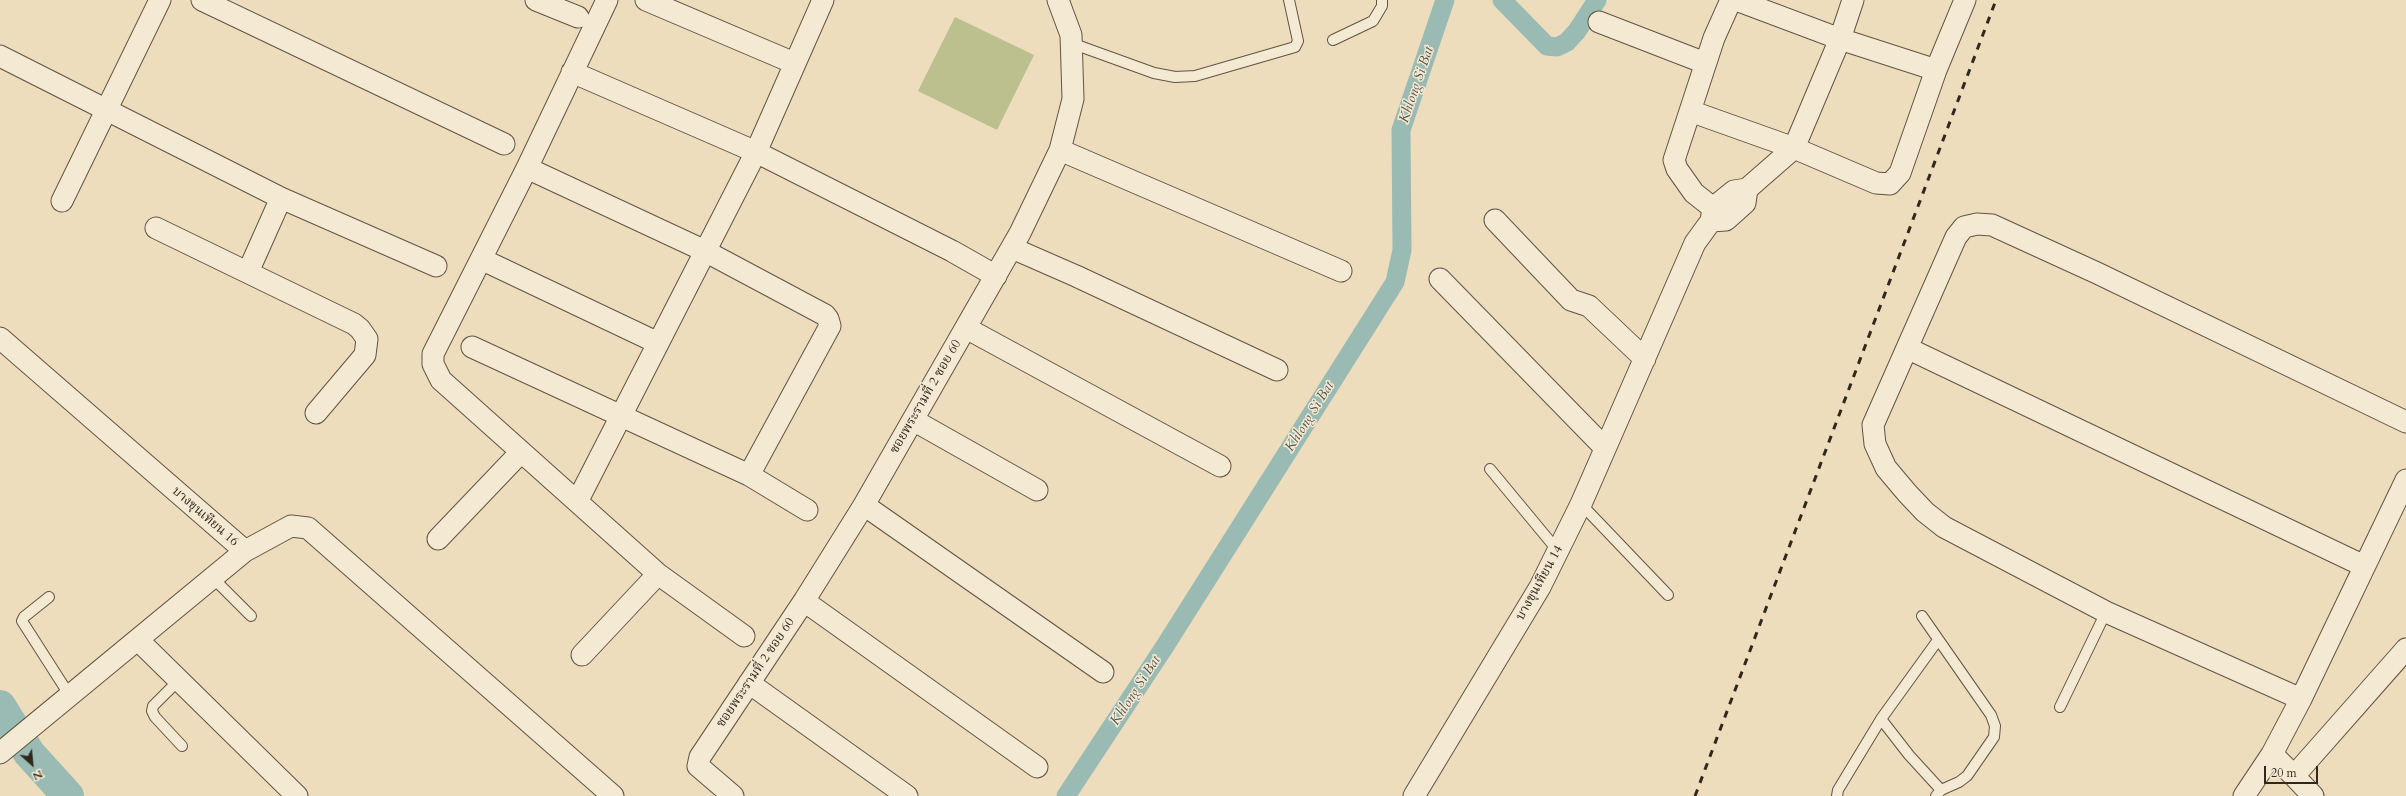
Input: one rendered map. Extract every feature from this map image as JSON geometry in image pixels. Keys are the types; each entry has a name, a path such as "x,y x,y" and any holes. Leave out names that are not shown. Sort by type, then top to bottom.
{"street":[{"path":"62,201 160,0"},
{"path":"202,0 504,144"},
{"path":"536,0 578,17"},
{"path":"607,0 527,168 433,354 433,364 441,380 521,452 578,500 658,574 744,636"},
{"path":"646,0 794,63"},
{"path":"578,500 756,152 823,0"},
{"name":"ซอยพระรามที่ 2 ซอย 60","path":"733,796 698,766 700,757 804,601 864,505 1012,248 1060,150 1073,99 1070,35 1058,0"},
{"path":"1731,0 1706,63 1674,160 1677,169 1694,193 1706,225 1734,191 1747,189 1794,148 1840,39 1853,0"},
{"path":"1736,0 1840,39 1936,70"},
{"path":"1690,111 1794,148 1876,184 1890,184 1900,173 1936,70 1965,0"},
{"path":"1599,22 1706,63"},
{"path":"0,56 281,198 436,266"},
{"path":"572,72 756,152 952,251 996,276"},
{"path":"1060,150 1341,271"},
{"path":"527,168 705,251 825,315 830,322 829,329 749,475"},
{"path":"248,272 281,198"},
{"path":"1495,220 1571,300 1589,306 1645,359"},
{"path":"2301,699 2106,612 1944,527 1925,512 1907,494 1886,468 1875,444 1873,425 1956,238 1964,227 1977,224 1992,225 2097,273 2406,422"},
{"name":"บางขุนเทียน 14","path":"1414,796 1540,587 1580,504 1706,225"},
{"path":"156,228 354,324 367,339 365,355 316,413"},
{"path":"1012,248 1076,276 1277,370"},
{"path":"481,259 658,343"},
{"path":"1440,279 1605,448"},
{"path":"966,328 1220,466"},
{"name":"บางขุนเทียน 16","path":"0,338 244,551 3,751"},
{"path":"472,347 749,475 807,510"},
{"path":"1907,348 2364,566"},
{"path":"912,420 1037,490"},
{"path":"438,539 521,452"},
{"path":"2244,796 2272,754 2301,699 2406,480"},
{"path":"864,505 1103,672"},
{"path":"244,551 291,526 308,528 613,796"},
{"path":"582,655 658,574"},
{"path":"804,601 1037,767"},
{"path":"138,640 178,681 297,796"},
{"path":"2294,776 2406,649"},
{"path":"749,683 907,796"},
{"path":"2272,754 2313,796"}],"lane":[{"path":"1071,43 1154,73 1175,77 1195,76 1295,47 1298,41 1289,0"},
{"path":"1333,40 1373,22 1382,6 1382,0"},
{"path":"1490,469 1558,551"},
{"path":"1580,504 1668,595"},
{"path":"213,578 251,616"},
{"path":"49,597 24,617 22,621 70,696"},
{"path":"2060,707 2106,612"},
{"path":"1881,719 1938,793 1967,776 1994,738 1994,726 1991,715 1922,616"},
{"path":"1837,796 1838,790 1881,719 1938,640"},
{"path":"178,681 153,706 152,711 155,717 182,746"}],"green space":[{"path":"955,17 1034,55 997,130 918,91"}],"waterway":[{"name":"Khlong Si Bat","path":"1066,796 1165,646 1395,282 1402,250 1401,130 1445,0"},
{"path":"1502,0 1547,46 1557,47 1567,42 1577,31 1597,0"},
{"path":"0,706 29,753 68,796"}],"railway":[{"path":"1695,796 1996,0"}]}
